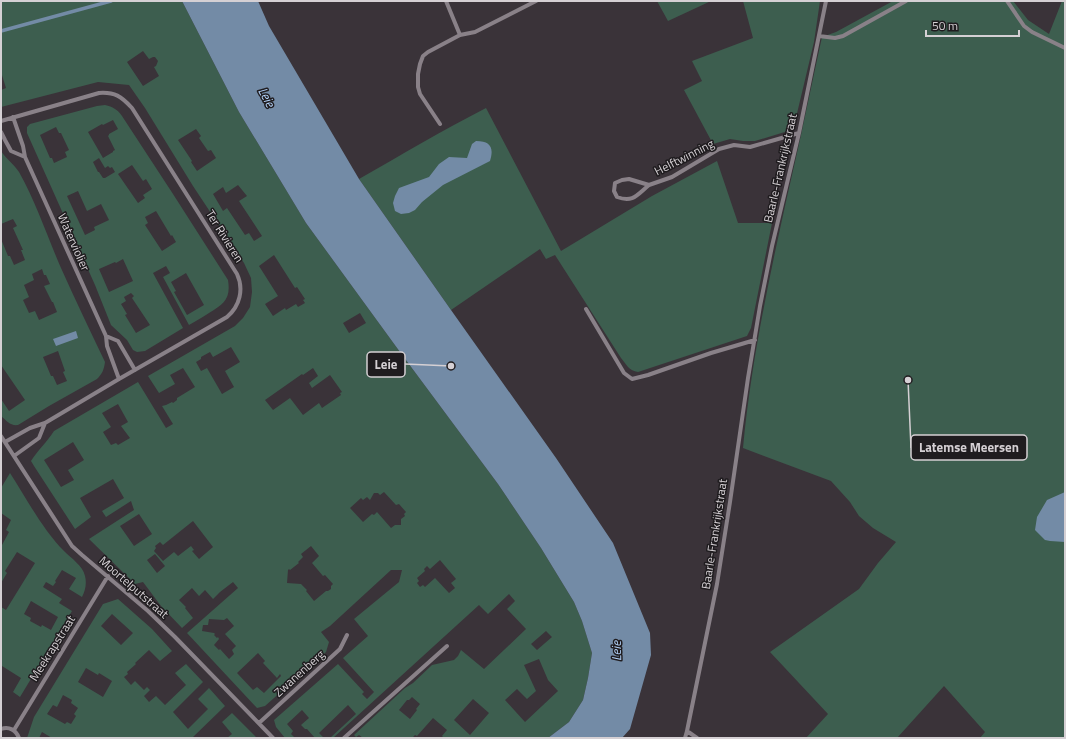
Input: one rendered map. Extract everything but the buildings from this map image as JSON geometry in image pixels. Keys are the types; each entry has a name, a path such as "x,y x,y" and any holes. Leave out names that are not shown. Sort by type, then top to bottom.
{"street":[{"path":"446,1 460,35"},
{"path":"440,124 420,94 418,87 420,64 423,56 460,35 475,32 536,1"},
{"name":"Baarle-Frankrijkstraat","path":"685,738 688,731 717,584 755,340 772,246 799,133 826,1"},
{"path":"819,36 835,38 843,36 906,1"},
{"path":"1007,1 1024,26 1032,32 1065,48"},
{"name":"Ter Rivieren","path":"1,121 99,93 119,96 132,108 240,280 239,300 236,308 227,317 45,423 30,428 5,442"},
{"name":"Waterviolier","path":"13,117 25,156 106,336 107,346 119,379"},
{"path":"1,132 11,151 25,156"},
{"name":"Helftwinning","path":"649,185 629,179 622,180 615,183 614,191 617,197 625,200 633,199 649,185 672,177 719,150 734,145 750,147 799,133"},
{"path":"586,309 624,373 632,379 648,375 711,352 755,340"},
{"path":"106,336 118,341 135,370"},
{"name":"Ter Rivieren","path":"14,456 38,438 45,423"},
{"name":"Moortelputstraat","path":"1,436 72,546 148,610 273,738"},
{"name":"Meekrapstraat","path":"14,730 108,576"},
{"name":"Zwanenberg","path":"259,723 340,649 346,635"},
{"path":"344,738 447,646"},
{"path":"1,730 8,728 14,730 19,738"},
{"path":"688,731 697,738"}],"green space":[{"path":"1,1 182,1 239,112 306,223 498,484 541,548 574,602 582,621 592,653 583,700 569,722 548,738 442,738 447,730 433,718 417,736 415,735 412,738 363,738 359,735 356,737 354,735 432,665 454,660 461,650 484,669 526,629 507,609 515,601 509,594 488,614 479,605 333,738 330,738 356,714 348,705 319,733 324,738 315,738 301,725 309,718 302,710 287,724 293,731 291,734 295,738 285,738 276,727 274,720 338,664 364,692 362,694 367,699 374,692 343,658 368,636 354,619 399,582 402,570 391,570 330,626 321,632 329,642 326,652 265,706 257,708 187,633 238,588 233,582 213,599 205,590 199,596 192,588 179,600 186,607 185,608 193,618 182,628 161,606 143,582 135,584 89,539 134,510 131,501 106,517 102,511 124,498 113,479 80,498 91,517 75,529 31,461 54,431 138,382 166,428 173,424 162,406 172,402 173,403 177,400 177,398 195,387 183,368 170,375 175,384 159,393 148,376 235,326 243,318 250,307 252,292 251,278 244,263 129,85 98,82 1,107 1,90 6,88 1,72","holes":["143,51 149,59 155,57 158,61 154,67 159,76 143,86 127,62","196,129 201,136 199,138 208,151 211,150 216,158 197,171 191,162 192,161 178,140","238,185 247,196 239,201 262,236 254,241 249,233 245,235 227,208 223,211 213,194 223,187 226,193","274,255 295,288 297,287 305,299 303,300 305,303 298,307 296,304 286,310 285,308 273,316 265,304 278,296 259,266","360,313 366,323 349,333 343,323","231,347 240,362 225,371 234,387 222,394 207,368 201,371 196,362 201,359 201,357 210,352 213,357","313,368 318,376 309,383 312,388 330,375 342,392 340,393 341,395 322,408 319,403 303,415 290,398 273,410 265,400","118,404 128,422 121,426 130,438 118,445 116,443 111,445 103,432 111,427 102,413","73,442 84,460 68,470 74,480 61,487 44,460","384,492 396,505 399,504 406,512 404,514 405,516 401,519 401,525 395,525 391,528 377,512 374,515 372,514 363,522 350,508 361,498 363,500 367,497 370,500 374,493 378,493 380,495","139,514 152,534 134,546 120,526","193,521 213,547 199,559 192,551 194,550 191,546 178,556 174,552 163,561 154,551 156,548 155,546 160,542 163,545","311,546 319,556 312,563 323,576 325,575 333,584 331,589 326,591 314,601 301,584 287,583 288,570 299,563 298,562 303,557 301,554","155,554 165,566 157,573 147,560","440,560 456,579 451,583 455,588 449,593 435,578 425,587 423,585 420,587 417,583 419,581 417,578 425,571 424,569 427,566 430,569","227,618 234,626 225,634 236,646 232,650 234,654 229,659 214,645 219,639 218,637 217,638 214,633 202,631 203,625 208,625 209,619 224,620","546,631 552,637 537,650 531,644","258,653 265,661 263,663 277,678 280,674 281,676 264,693 257,687 253,690 237,673","539,659 548,680 558,691 525,722 505,700 517,689 527,699 536,691 524,665","412,697 420,704 410,719 399,710 407,700","473,699 489,713 470,735 454,720"]},
{"path":"657,1 711,1 668,21"},
{"path":"743,1 820,1 814,42 794,126 788,131 755,141 730,139 713,144 684,90 702,81 692,61 753,38"},
{"path":"893,1 1013,1 1028,20 1049,34 1062,1 1065,1 1065,738 980,738 985,732 944,686 897,738 806,738 828,714 770,652 859,589 896,542 873,528 859,516 850,502 831,481 743,448 747,408 767,290 822,37 836,32"},
{"path":"105,105 110,107 117,110 122,116 228,280 229,287 227,296 222,304 189,325 163,277 170,273 166,266 153,273 183,328 145,351 137,352 133,350 127,340 111,325 95,285 27,133 27,127 30,124","holes":["113,120 118,129 108,136 115,150 103,158 88,132 102,124 103,125","56,127 59,133 61,133 69,150 65,152 67,157 54,163 52,158 50,158 40,135","99,158 105,168 108,166 110,168 112,167 115,172 105,178 103,178 93,162","132,165 143,181 146,179 152,189 143,195 145,198 138,203 118,174","78,191 87,211 101,204 109,220 94,227 95,230 85,235 67,196","156,211 176,242 162,251 145,225 148,223 145,217","123,259 133,281 109,292 99,269 115,262 116,263","186,273 204,305 187,315 174,292 176,291 171,282","131,293 134,296 132,298 150,325 136,333 125,315 127,314 121,304 126,301 124,297"]},
{"path":"486,108 561,251 652,196 717,161 738,223 772,223 751,328 747,336 638,372 632,370 621,358 555,255 546,259 540,249 451,310 359,179"},
{"path":"1,151 17,169 25,183 61,268 105,362 102,372 97,379 18,425 11,424 1,416 1,399 9,411 25,400 1,365 1,239 8,256 10,256 14,265 25,260 21,250 23,250 13,228 17,226 13,219 1,224","holes":["42,269 50,284 44,286 57,312 39,320 35,311 29,313 23,300 29,297 24,285 34,280 32,274","58,351 65,371 63,372 67,381 57,385 53,376 51,376 43,357"]},
{"path":"10,473 42,524 56,543 84,572 86,579 82,597 69,589 76,578 62,570 53,586 46,582 43,587 62,599 59,603 72,611 20,697 13,692 21,678 2,666 1,667 1,607 6,610 35,563 17,552 5,571 7,573 1,583 1,545 9,532 6,530 11,520 1,513 1,488","holes":["31,601 58,617 51,630 30,621 31,618 24,614"]},
{"path":"118,599 152,629 172,651 160,661 149,650 135,663 136,664 124,677 131,685 135,681 144,690 147,687 150,690 144,696 149,702 156,696 165,705 186,685 175,673 186,664 203,682 173,712 188,729 208,709 198,699 209,688 225,706 192,738 52,738 42,732 39,738 27,738 34,717 103,604","holes":["112,614 133,633 121,645 101,626","86,668 98,675 99,673 112,681 103,697 78,682","63,695 72,700 71,703 78,708 74,714 76,716 71,724 67,722 65,724 47,714 53,705 57,707"]},
{"path":"232,713 257,738 227,738 232,734 222,722"}],"water":[{"name":"Leie","path":"182,1 258,1 269,26 359,179 556,458 613,543 650,633 651,655 630,729 622,738 548,738 569,722 583,700 588,678 592,653 582,621 574,602 541,548 498,484 306,223 239,112"},
{"path":"476,141 485,142 490,146 492,152 490,161 443,185 422,202 415,210 409,213 401,214 395,211 393,203 399,188 429,177 439,164 449,157 467,158 472,144"},
{"path":"76,331 78,338 56,346 53,339"},
{"path":"1065,492 1065,542 1045,540 1035,530 1037,517 1047,500"}],"waterway":[{"path":"1,31 111,1"}],"place":[{"name":"Leie","path":"451,366"},
{"name":"Latemse Meersen","path":"908,380"}]}
